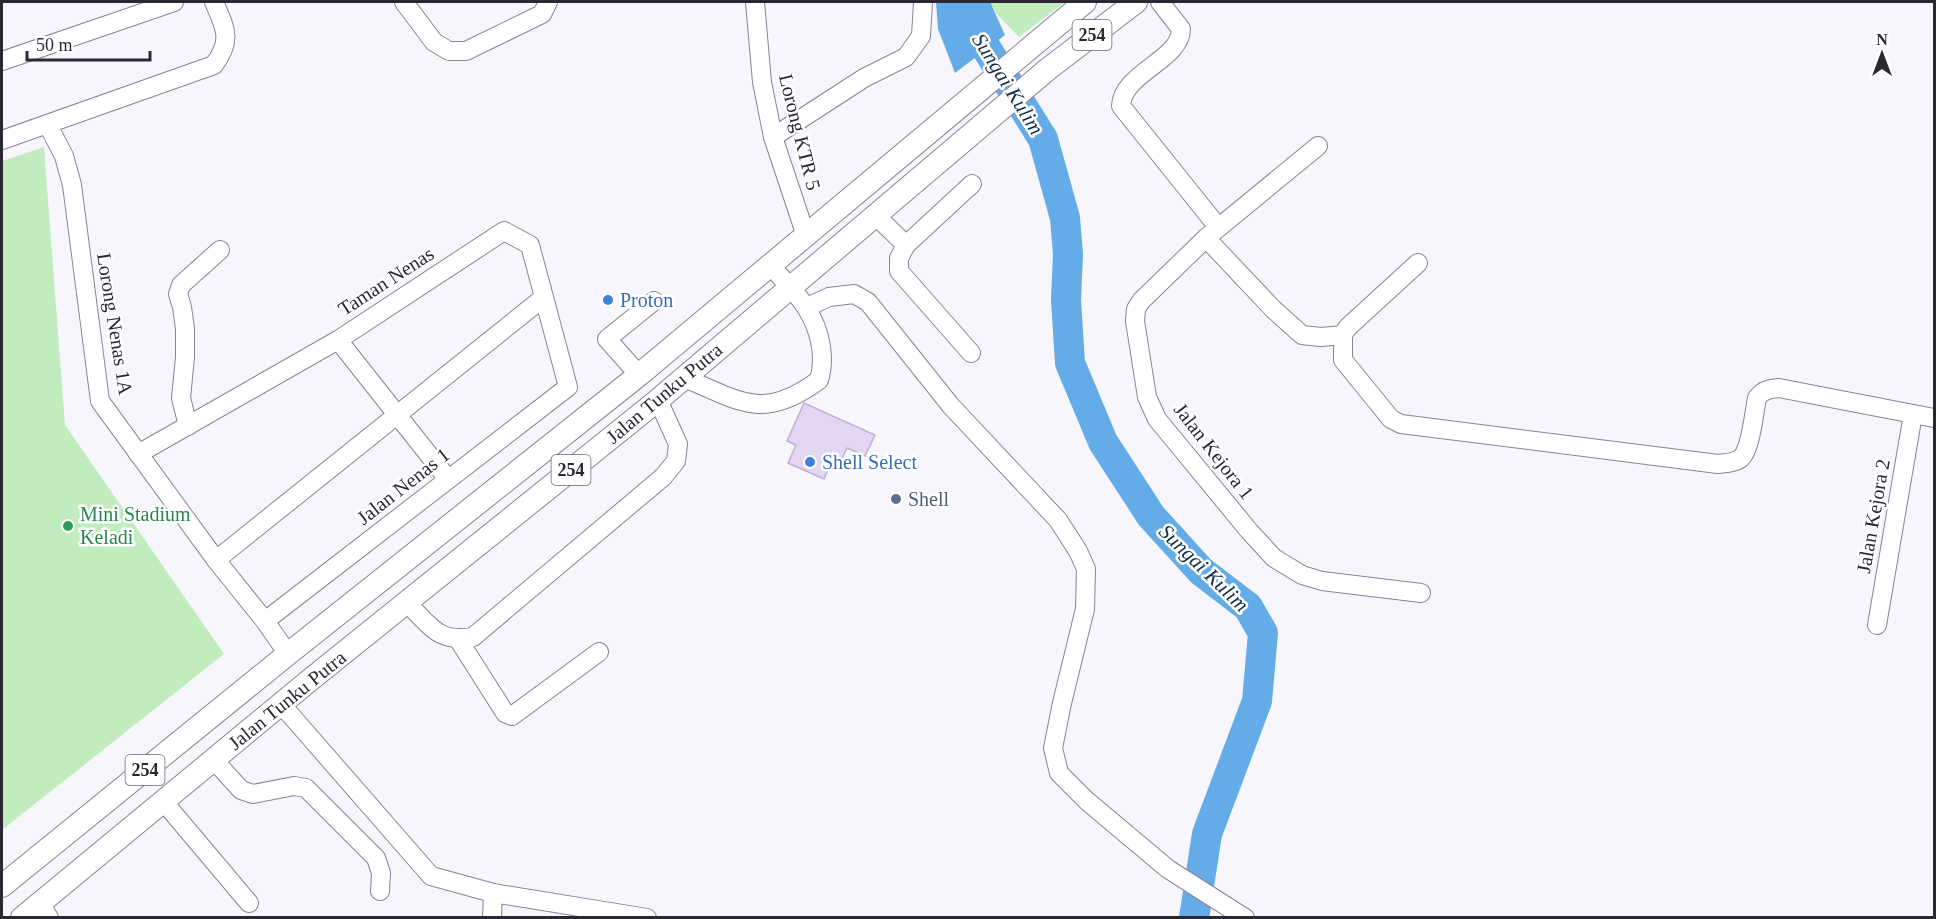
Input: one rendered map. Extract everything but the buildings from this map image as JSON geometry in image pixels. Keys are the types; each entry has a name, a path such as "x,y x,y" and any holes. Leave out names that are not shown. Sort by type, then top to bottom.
{"main road":[{"name":"Jalan Tunku Putra","path":"2,886 288,654 639,375 1085,2"},
{"name":"Jalan Tunku Putra","path":"22,918 44,910 163,801 685,378 1048,69 1136,2"},
{"path":"273,711 288,677 288,654 318,657 350,648"}],"street":[{"path":"2,60 174,2"},
{"path":"2,140 214,65 225,51 226,31 214,2"},
{"path":"404,2 434,42 449,51 466,51 542,14 548,2"},
{"name":"Lorong KTR 5","path":"755,2 762,82 774,137 806,236"},
{"path":"774,137 864,78 906,57 921,36 923,2"},
{"path":"1160,2 1181,29 1178,42 1124,91 1121,106 1212,232 1273,309 1302,335 1321,337 1343,335"},
{"name":"Lorong Nenas 1A","path":"48,125 64,156 72,184 100,401 288,654"},
{"name":"Jalan Kejora 1","path":"1318,146 1212,232 1151,289 1136,309 1135,321 1147,397 1157,419 1250,532 1274,558 1286,567 1322,581 1420,593"},
{"path":"971,353 899,271 899,258 906,245 972,184"},
{"path":"875,215 906,245"},
{"name":"Taman Nenas","path":"138,454 338,340 504,231 530,245 568,387"},
{"path":"188,426 181,398 185,328 178,294 181,285 220,250"},
{"path":"1418,263 1347,328 1343,335 1343,360 1391,419 1405,425 1719,464 1741,458 1747,450 1756,398 1761,392 1769,389 1779,388 1935,418"},
{"path":"685,378 735,400 772,405 806,390 819,380 822,371 822,356 818,332 807,308 771,266"},
{"path":"807,308 829,297 854,294 868,302 951,406 1058,519 1078,551 1086,569 1085,609 1053,748 1059,773 1087,801 1168,869 1245,918"},
{"path":"216,560 543,298"},
{"path":"639,375 607,339 654,301"},
{"path":"338,340 448,479"},
{"name":"Jalan Nenas 1","path":"265,621 568,387"},
{"path":"407,603 441,636 458,639 473,637 663,477 676,461 678,444 658,400"},
{"name":"Jalan Kejora 2","path":"1877,625 1913,414"},
{"path":"458,639 508,716 512,716 599,652"},
{"path":"273,711 431,876 493,893 647,918"},
{"path":"214,760 242,790 253,794 294,786 306,788 376,858 381,873 380,891"},
{"path":"163,801 249,903"},
{"path":"492,918 493,893"}],"green space":[{"path":"988,2 1065,2 1019,37 990,7"},
{"name":"Mini Stadium Keladi","path":"44,147 65,425 224,654 2,830 2,161"}],"water":[{"path":"936,2 990,2 1005,35 955,73 938,29"}],"waterway":[{"name":"Sungai Kulim","path":"961,2 963,11 1043,139 1065,218 1068,254 1066,300 1070,363 1103,442 1151,516 1201,571 1248,607 1263,633 1257,701 1207,834 1194,918"}],"place":[{"name":"Proton","path":"608,300"},
{"name":"Shell Select","path":"810,462"},
{"name":"Shell","path":"896,499"},
{"name":"Mini Stadium Keladi","path":"68,526"}]}
